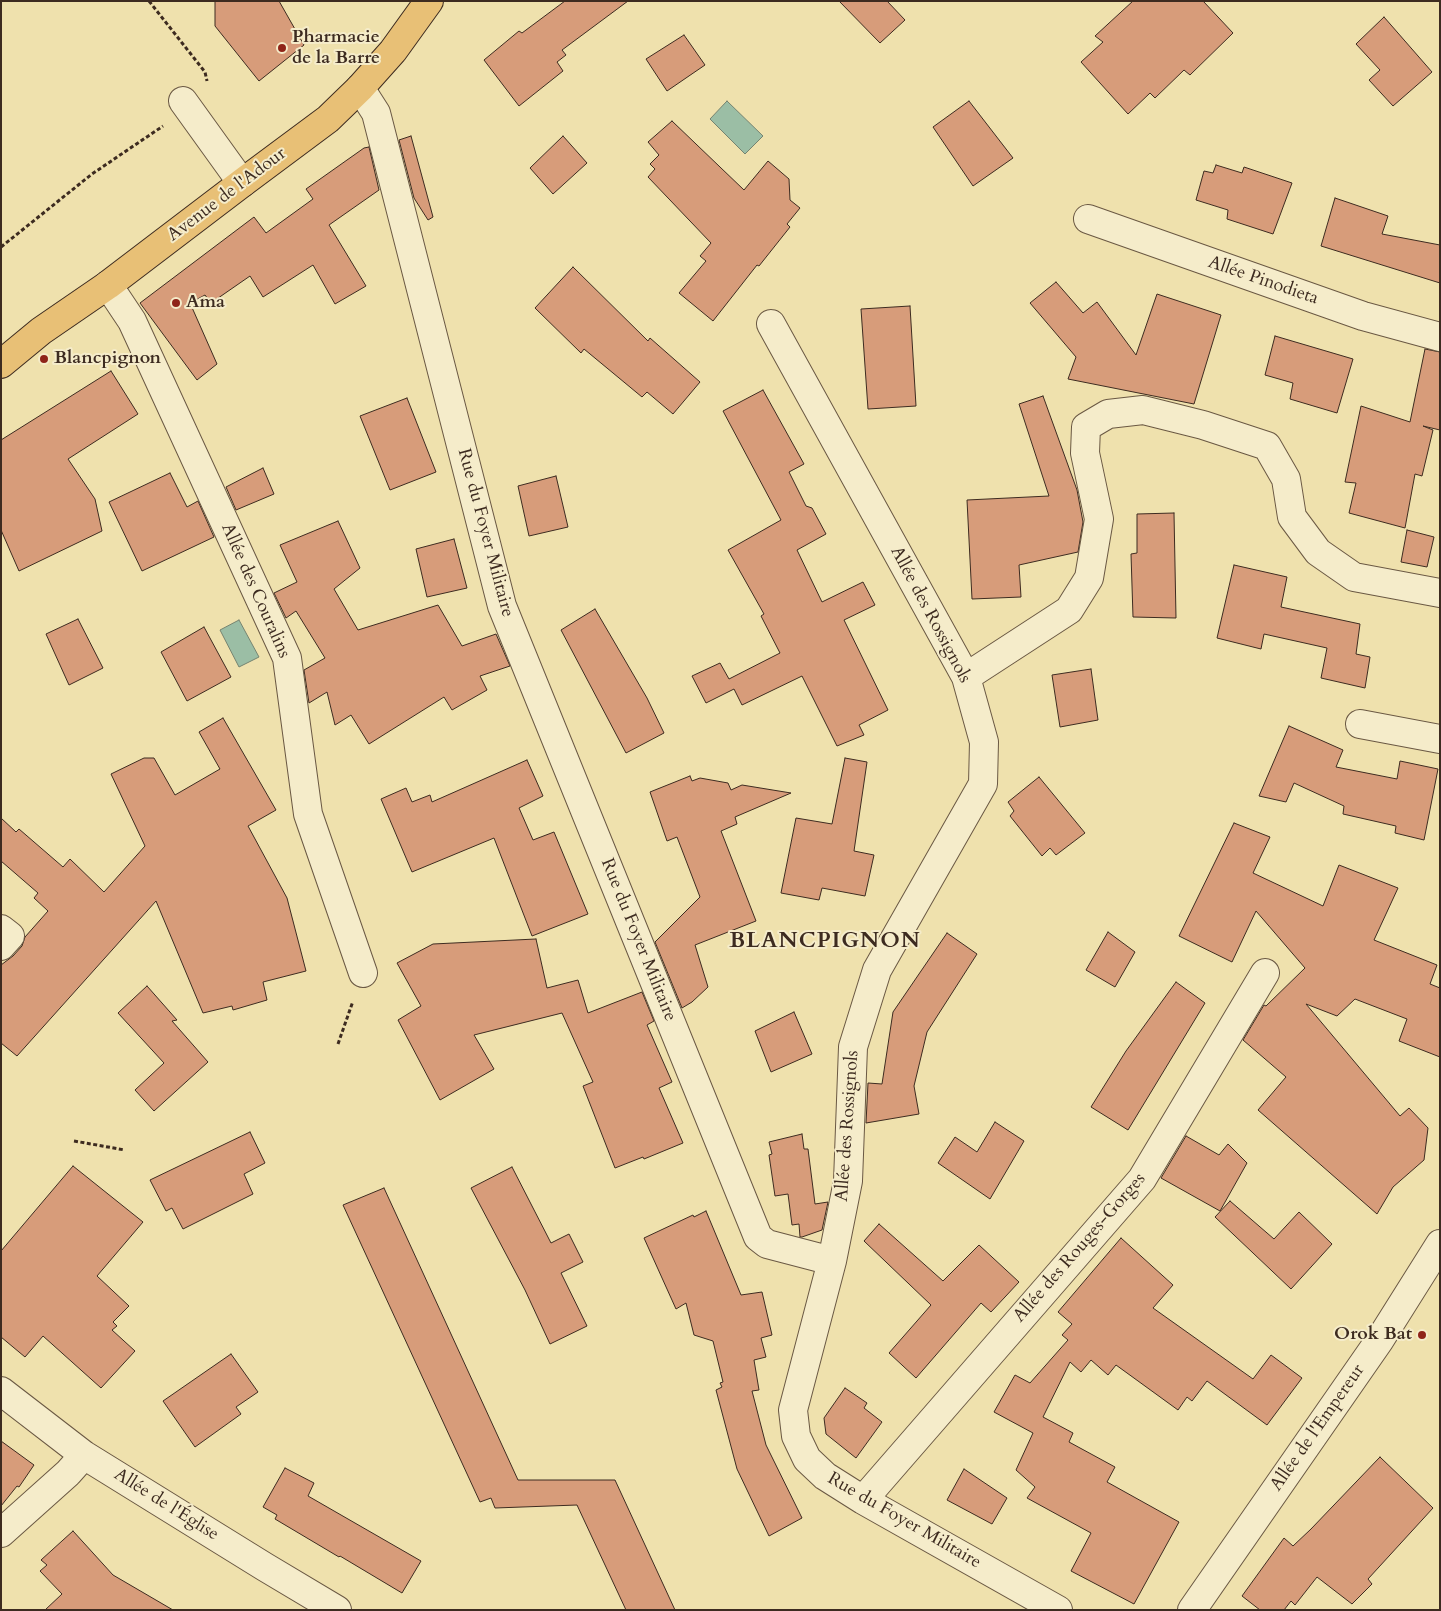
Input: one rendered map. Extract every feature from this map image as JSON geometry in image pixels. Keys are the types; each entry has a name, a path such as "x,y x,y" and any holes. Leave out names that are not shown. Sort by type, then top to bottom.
{"main road":[{"name":"Avenue de l'Adour","path":"1,364 41,331 108,285 328,119 360,88 393,51 429,1"}],"street":[{"name":"Rue du Foyer Militaire","path":"360,88 376,113 502,606 758,1237 767,1244 832,1261 793,1410 796,1436 807,1459 825,1476 863,1500 1058,1610"},
{"path":"186,104 242,183"},
{"name":"Allée Pinodieta","path":"1088,219 1362,316 1440,338"},
{"name":"Allée des Couralins","path":"108,285 132,321 287,658 308,814 363,972"},
{"name":"Allée des Rossignols","path":"771,324 966,677 984,742 983,784 876,970 853,1047 848,1181 832,1261"},
{"path":"966,677 1069,610 1090,578 1099,520 1085,453 1086,427 1108,414 1143,410 1203,425 1267,446 1286,480 1292,517 1318,552 1354,577 1440,593"},
{"path":"1360,724 1440,739"},
{"path":"1,929 10,936 1,946"},
{"name":"Allée des Rouges-Gorges","path":"863,1500 1142,1179 1265,973"},
{"name":"Allée de l'Empereur","path":"1192,1610 1379,1341 1440,1244"},
{"name":"Allée de l'Église","path":"1,1391 84,1454 337,1610"},
{"path":"1,1533 68,1473 84,1454"}],"path":[{"path":"1,247 92,174 186,104 204,94 208,84 205,72 149,1"},
{"path":"338,1044 363,972"},
{"path":"74,1140 125,1150"}],"shaded area":[{"path":"727,101 763,136 745,154 710,119"},
{"path":"239,620 259,657 239,667 220,630"}],"building":[{"path":"215,1 279,1 304,45 259,81 215,26"},
{"path":"565,1 628,1 562,50 566,55 557,62 563,71 519,106 484,60 519,31 522,33"},
{"path":"839,1 887,1 905,20 880,43"},
{"path":"1133,1 1203,1 1233,33 1190,75 1184,70 1155,98 1150,93 1128,114 1081,62 1103,42 1095,36"},
{"path":"1384,17 1432,72 1393,106 1369,80 1380,70 1356,44"},
{"path":"684,35 705,65 667,91 646,59"},
{"path":"969,101 1013,158 973,186 933,127"},
{"path":"672,121 744,190 768,161 789,179 790,200 800,208 787,224 790,227 713,321 679,293 706,261 700,256 711,243 648,177 655,169 650,164 659,155 648,142"},
{"path":"411,136 433,217 428,220 414,198 399,140"},
{"path":"563,136 587,163 553,194 530,168"},
{"path":"369,147 379,190 329,225 366,286 335,304 313,265 263,297 250,276 211,303 205,295 190,303 217,364 197,380 140,303 254,217 266,233 313,199 306,189 364,148"},
{"path":"1216,165 1242,173 1244,167 1292,183 1273,234 1227,219 1228,210 1196,200 1204,171 1213,173"},
{"path":"1335,198 1388,216 1382,234 1440,245 1440,283 1321,246"},
{"path":"573,267 648,341 650,338 700,382 673,414 647,392 642,397 584,349 581,353 535,308"},
{"path":"1056,282 1083,313 1097,302 1136,355 1157,294 1221,315 1194,404 1068,379 1076,357 1030,303"},
{"path":"910,306 916,406 868,409 861,309"},
{"path":"1275,336 1353,359 1337,413 1290,399 1293,383 1265,375"},
{"path":"1425,349 1440,352 1440,430 1423,426 1433,430 1422,476 1415,474 1405,528 1349,513 1356,483 1345,482 1361,406 1410,422"},
{"path":"111,371 138,414 68,459 95,499 102,531 19,571 1,530 1,440"},
{"path":"763,390 804,464 789,472 806,506 812,508 826,534 797,550 822,602 863,582 875,605 844,620 888,710 859,725 864,735 837,746 802,676 742,705 734,689 706,703 692,676 720,663 729,679 780,653 761,616 764,614 728,550 781,520 723,411"},
{"path":"1043,396 1077,490 1083,522 1078,552 1019,565 1021,597 972,599 967,500 1049,496 1019,404"},
{"path":"407,398 436,472 390,490 360,416"},
{"path":"263,468 274,494 236,510 226,487"},
{"path":"170,473 187,507 198,501 214,537 142,571 109,502"},
{"path":"556,476 568,527 529,536 518,486"},
{"path":"1174,513 1176,618 1133,617 1131,554 1137,553 1137,514"},
{"path":"338,521 360,568 334,589 358,630 438,605 462,646 496,634 510,666 480,676 487,690 452,710 444,697 369,744 351,715 335,725 327,692 309,703 304,670 325,658 296,611 286,618 274,593 297,582 280,545"},
{"path":"1407,530 1434,537 1427,567 1401,562"},
{"path":"454,539 467,588 427,597 416,549"},
{"path":"1234,565 1287,577 1281,607 1360,624 1356,654 1370,657 1365,688 1321,678 1327,648 1264,634 1261,649 1217,638"},
{"path":"595,609 647,698 664,733 626,753 561,630"},
{"path":"78,619 103,668 69,685 46,634"},
{"path":"204,627 231,677 187,701 161,652"},
{"path":"1091,669 1098,720 1060,727 1052,675"},
{"path":"223,718 276,810 248,826 287,898 306,971 263,982 267,1000 233,1010 232,1006 203,1013 156,901 17,1056 1,1043 1,965 22,946 25,937 48,911 34,898 38,893 1,861 1,818 16,832 19,829 63,867 70,859 104,892 145,846 111,774 144,758 154,758 175,795 220,769 199,732"},
{"path":"1289,726 1343,750 1336,767 1397,779 1400,761 1438,769 1424,840 1395,833 1396,826 1343,814 1344,806 1294,783 1286,802 1259,796"},
{"path":"845,758 867,762 854,851 874,855 865,896 822,888 819,900 781,893 796,818 832,824"},
{"path":"527,760 543,796 519,808 533,840 554,832 588,914 532,936 494,838 412,872 381,799 406,788 412,802 430,795 432,802"},
{"path":"690,776 692,781 700,778 728,783 731,790 742,785 791,793 735,817 737,824 721,831 756,921 695,945 708,987 692,1002 682,1008 655,942 700,897 677,837 667,841 650,792"},
{"path":"1039,777 1085,833 1056,855 1050,848 1042,856 1010,816 1014,811 1008,802"},
{"path":"1234,823 1270,837 1253,873 1323,906 1339,865 1398,888 1374,940 1437,965 1430,984 1440,988 1440,1057 1399,1041 1407,1019 1355,999 1337,1016 1306,1004 1400,1116 1409,1108 1428,1128 1424,1160 1393,1187 1377,1214 1258,1110 1286,1077 1243,1040 1264,1005 1266,1006 1305,968 1256,911 1232,962 1179,936"},
{"path":"1108,932 1135,952 1115,987 1086,970"},
{"path":"947,933 977,954 927,1032 914,1086 919,1114 866,1123 868,1083 882,1084 893,1012"},
{"path":"536,939 547,988 578,980 588,1013 642,992 654,1021 647,1025 672,1082 659,1088 683,1143 644,1159 643,1157 615,1168 583,1086 593,1082 562,1013 474,1035 494,1069 440,1100 398,1020 421,1006 397,963 433,944"},
{"path":"1176,982 1205,1003 1128,1130 1091,1107 1126,1051"},
{"path":"147,986 177,1020 172,1021 208,1062 154,1111 135,1090 164,1063 118,1013"},
{"path":"794,1012 812,1054 771,1072 755,1031"},
{"path":"995,1122 1024,1141 990,1199 938,1163 955,1137 977,1152"},
{"path":"250,1132 265,1163 244,1174 253,1194 183,1229 172,1208 166,1211 150,1180"},
{"path":"802,1134 804,1149 808,1149 815,1204 828,1202 822,1230 800,1237 799,1224 792,1225 788,1194 775,1196 769,1155 772,1154 769,1142"},
{"path":"1186,1136 1219,1155 1228,1144 1247,1163 1220,1211 1161,1178"},
{"path":"73,1166 143,1222 97,1276 129,1306 113,1322 117,1326 112,1330 135,1351 101,1388 43,1336 25,1357 1,1337 1,1251"},
{"path":"512,1167 551,1243 569,1234 583,1262 561,1273 587,1326 550,1344 525,1290 471,1188"},
{"path":"384,1188 518,1480 615,1480 675,1610 626,1610 577,1505 495,1508 491,1498 480,1502 343,1205"},
{"path":"1230,1201 1274,1239 1299,1212 1332,1244 1291,1289 1215,1217"},
{"path":"706,1211 741,1295 762,1292 772,1335 761,1338 766,1357 754,1360 759,1390 752,1391 766,1445 802,1518 769,1536 737,1469 716,1390 722,1387 720,1383 723,1382 713,1341 694,1335 686,1303 676,1309 644,1238 693,1215 694,1217"},
{"path":"879,1224 943,1281 979,1245 1019,1282 991,1312 981,1303 916,1378 889,1353 931,1305 864,1241"},
{"path":"1121,1238 1173,1285 1153,1308 1253,1379 1271,1355 1302,1378 1267,1425 1207,1381 1192,1401 1187,1397 1178,1410 1116,1365 1108,1375 1091,1360 1081,1372 1070,1362 1043,1417 1073,1433 1069,1442 1115,1467 1107,1482 1179,1522 1134,1604 1071,1571 1091,1533 1027,1498 1035,1487 1016,1470 1033,1433 994,1412 1015,1375 1030,1383 1068,1340 1062,1335 1072,1324 1058,1312"},
{"path":"231,1354 258,1392 236,1407 241,1414 195,1447 163,1401"},
{"path":"845,1388 867,1403 864,1408 882,1422 856,1458 826,1434 824,1418"},
{"path":"1,1441 34,1465 19,1487 17,1486 1,1506"},
{"path":"1380,1457 1433,1508 1368,1579 1372,1584 1352,1604 1317,1577 1295,1605 1291,1601 1284,1610 1260,1610 1242,1596 1284,1538 1293,1546"},
{"path":"285,1468 314,1483 308,1496 421,1561 402,1593 275,1519 277,1515 263,1507"},
{"path":"964,1469 1007,1498 992,1524 947,1500"},
{"path":"73,1531 113,1575 173,1610 45,1610 62,1594 40,1571 47,1565 41,1560"}],"place":[{"name":"Pharmacie de la Barre","path":"282,48"},
{"name":"Ama","path":"176,303"},
{"name":"Blancpignon","path":"44,359"},
{"name":"Orok Bat","path":"1422,1335"}],"district":[{"name":"BLANCPIGNON","path":"825,942"}]}
